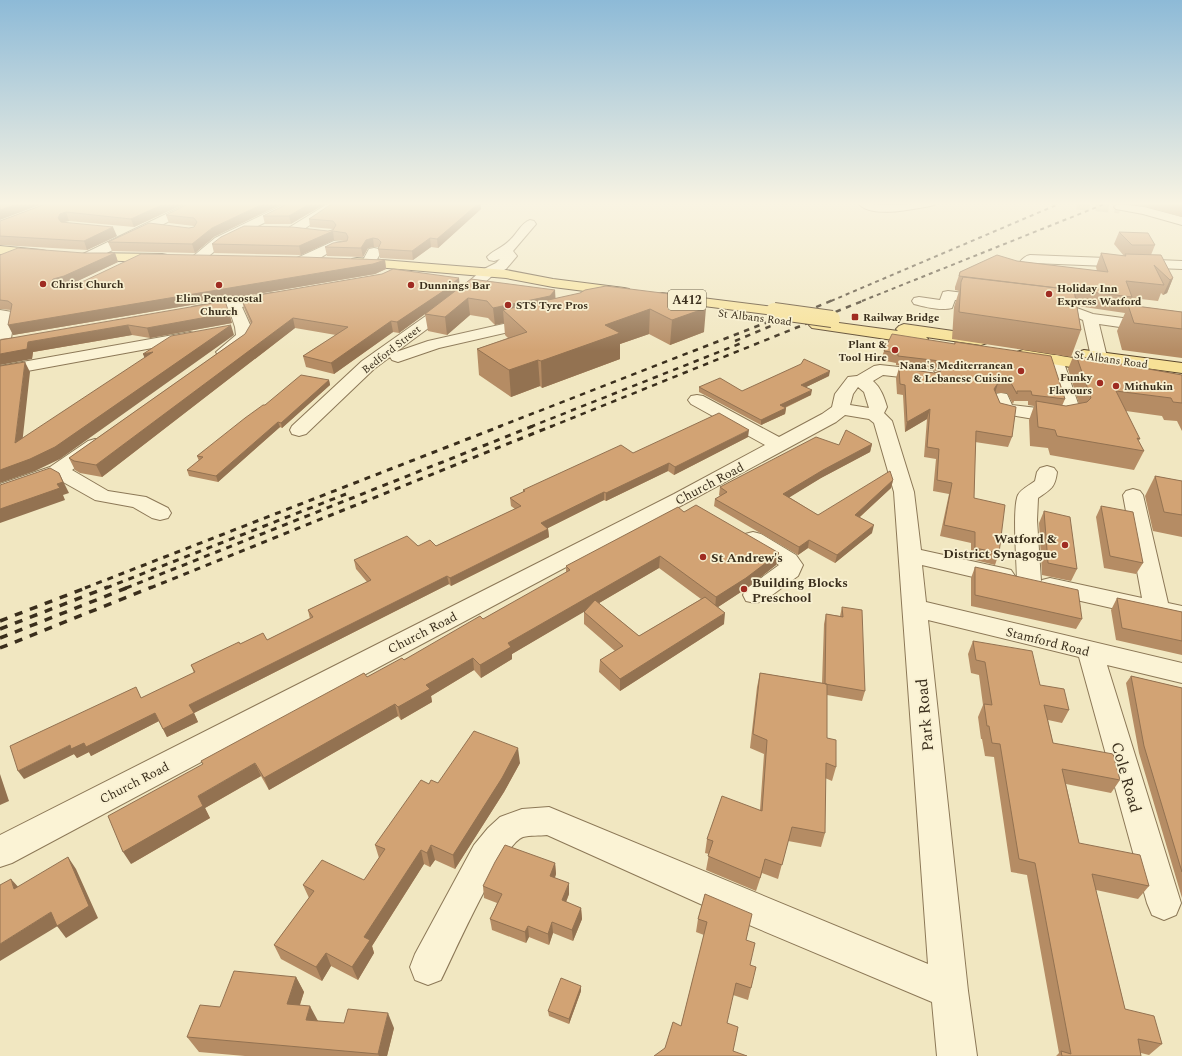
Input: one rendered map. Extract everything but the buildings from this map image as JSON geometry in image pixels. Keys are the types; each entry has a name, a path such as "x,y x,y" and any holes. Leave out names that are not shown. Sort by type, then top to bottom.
{"main road":[{"path":"23,252 57,255"},
{"path":"73,256 219,258"},
{"name":"St Albans Road","path":"340,263 372,257 389,268"},
{"path":"295,261 317,266"},
{"name":"St Albans Road","path":"295,261 340,263 482,278 594,297 643,299 824,322 1003,348 1099,357 1182,368"},
{"name":"St Albans Road","path":"1003,348 1055,360 1182,380"}],"street":[{"path":"0,260 18,252"},
{"path":"88,257 97,252"},
{"path":"198,258 205,252"},
{"path":"295,261 316,252"},
{"name":"Bedford Street","path":"299,430 368,365 452,304 482,278 501,266 510,256 506,252"},
{"path":"117,270 140,258"},
{"path":"1026,263 1030,259 1182,265"},
{"path":"378,279 389,268"},
{"path":"180,313 289,294"},
{"path":"919,301 947,305 948,295 1005,302"},
{"path":"209,363 244,337 236,329 234,304"},
{"path":"1035,306 1074,311 1090,318 1182,331"},
{"path":"0,315 7,315 1,344 18,341"},
{"path":"1090,318 1099,357"},
{"path":"398,357 434,344 546,320"},
{"path":"0,371 204,334"},
{"path":"1001,398 1004,409 1058,416 1073,415 1055,360"},
{"path":"861,381 880,370 931,376"},
{"path":"854,381 861,381 867,383 872,388 878,407 874,414 841,409 840,401 844,392 854,381"},
{"path":"697,400 779,445"},
{"name":"Church Road","path":"0,852 691,504 779,445 829,418 841,409"},
{"name":"Park Road","path":"874,414 883,421 904,492 949,991 957,1056"},
{"path":"0,491 57,471 107,436"},
{"path":"57,471 73,478 102,496 139,502 160,513"},
{"path":"1029,581 1026,520 1028,496 1045,484 1047,472"},
{"path":"1133,494 1157,609"},
{"path":"734,528 788,560 791,566 790,570 755,595"},
{"path":"910,555 1182,615"},
{"name":"Stamford Road","path":"915,608 1182,673"},
{"name":"Cole Road","path":"1090,651 1164,903"},
{"path":"428,967 486,856 499,838 511,826 536,821 549,821 736,902 949,991"}],"railway":[{"path":"831,301 945,252"},
{"path":"862,301 984,252"},
{"path":"735,341 833,300"},
{"path":"550,427 865,300"},
{"path":"498,427 773,320"},
{"path":"530,427 744,342"},
{"path":"85,588 501,426"},
{"path":"126,588 533,426"},
{"path":"150,588 552,426"},
{"path":"106,588 346,494"},
{"path":"0,621 88,587"},
{"path":"0,629 108,587"},
{"path":"0,638 129,587"},
{"path":"0,648 152,587"}],"place":[{"name":"Christ Church","path":"43,284"},
{"name":"Elim Pentecostal Church","path":"219,285"},
{"name":"Dunnings Bar","path":"411,285"},
{"name":"Holiday Inn Express Watford","path":"1049,294"},
{"name":"STS Tyre Pros","path":"508,305"},
{"name":"Railway Bridge","path":"855,317"},
{"name":"Plant & Tool Hire","path":"895,350"},
{"name":"Nana's Mediterranean & Lebanese Cuisine","path":"1021,371"},
{"name":"Funky Flavours","path":"1100,383"},
{"name":"Mithukin","path":"1116,386"},
{"name":"Watford & District Synagogue","path":"1065,545"},
{"name":"St Andrew's","path":"703,557"},
{"name":"Building Blocks Preschool","path":"744,589"}]}
